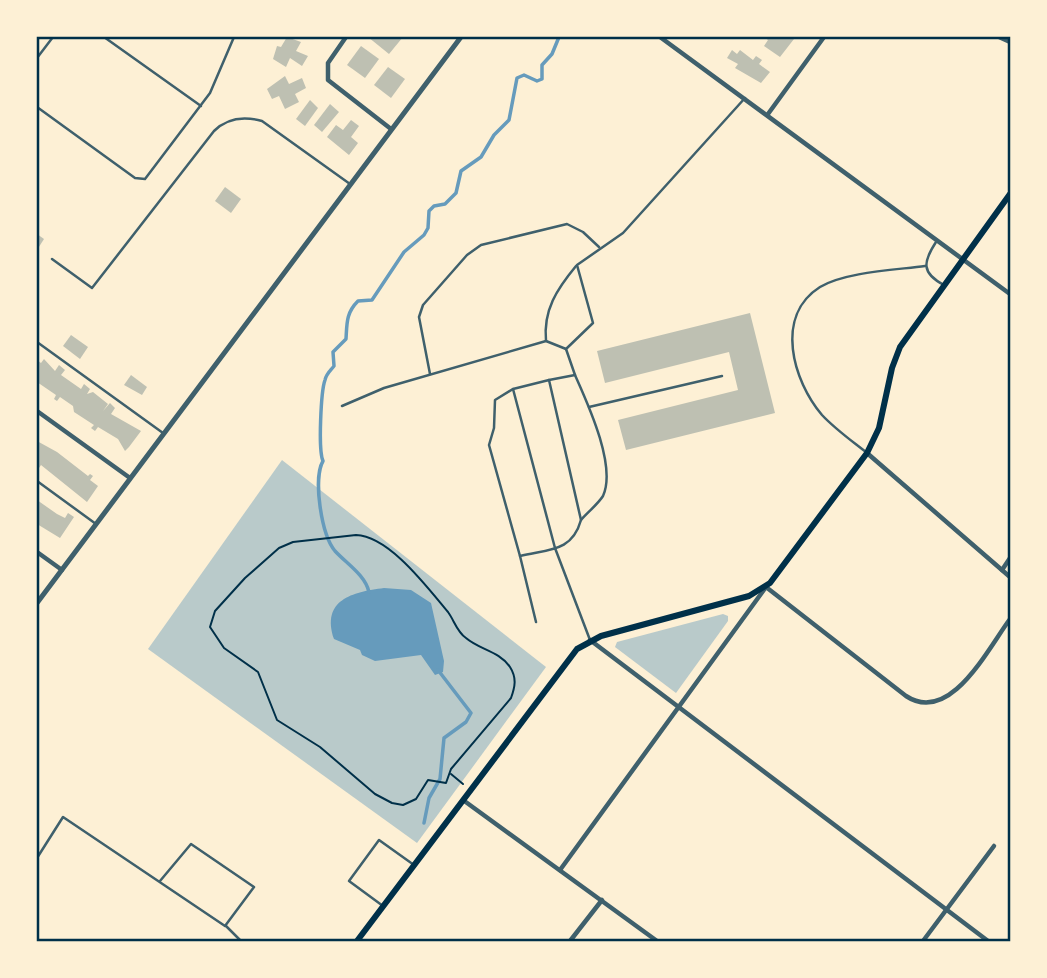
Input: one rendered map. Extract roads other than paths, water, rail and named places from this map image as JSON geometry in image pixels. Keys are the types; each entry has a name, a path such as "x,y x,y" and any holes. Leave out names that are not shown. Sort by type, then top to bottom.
{"main road":[{"path":"357,941 569,657 590,640 740,600 766,587 867,453 879,428 900,347 1010,194"}],"street":[{"path":"346,37 328,62 328,80 391,129"},
{"path":"37,603 461,37"},
{"path":"660,37 1010,294"},
{"path":"768,114 824,37"},
{"path":"999,37 1010,42"},
{"path":"37,411 130,478"},
{"path":"867,453 1010,578"},
{"path":"37,552 62,570"},
{"path":"1002,570 1010,558"},
{"path":"560,870 766,587 905,695 926,704 942,700 955,692 1010,619"},
{"path":"590,640 988,941"},
{"path":"463,800 657,941"},
{"path":"923,941 994,846"},
{"path":"570,941 602,900"}],"lane":[{"path":"37,58 53,37"},
{"path":"104,37 201,106"},
{"path":"37,107 142,180 153,171 201,106 220,75 234,37"},
{"path":"546,341 545,320 553,298 577,265 599,247 623,233 745,97"},
{"path":"52,259 92,288 214,131 234,119 251,118 262,121 350,184"},
{"path":"430,374 419,317 423,304 467,255 481,245 567,224 583,232 599,247"},
{"path":"938,239 926,258 925,266 930,278 944,285"},
{"path":"566,349 593,323 577,265"},
{"path":"867,453 822,415 810,397 800,377 793,352 791,332 795,316 820,287 836,281 925,266"},
{"path":"342,406 430,374 546,341 566,349 589,407 606,465 603,495 581,520 572,541 520,556"},
{"path":"37,342 163,433"},
{"path":"536,622 489,445 494,428 495,400 513,388 575,375"},
{"path":"589,407 722,376"},
{"path":"549,380 581,520"},
{"path":"513,388 555,548 590,640"},
{"path":"37,481 96,524"},
{"path":"37,858 62,817 225,926 241,941"},
{"path":"383,906 349,881 371,850 379,840 414,865"},
{"path":"160,881 191,844 254,887 225,926"}],"water":[{"path":"384,588 411,590 431,603 444,661 443,672 435,675 421,655 375,661 362,655 360,650 334,639 332,615 342,600 361,592"}],"waterway":[{"path":"369,592 360,575 335,551 322,520 319,492 323,461 321,408 326,378 334,366 333,352 346,339 348,318 354,305 358,301 372,300 404,252 424,235 428,228 429,211 434,206 445,204 456,193 461,171 481,157 494,135 509,120 517,78 524,75 537,81 542,79 542,65 552,54 559,37"},
{"path":"424,823 429,798 440,779 444,738 466,722 471,713 438,670"}]}
